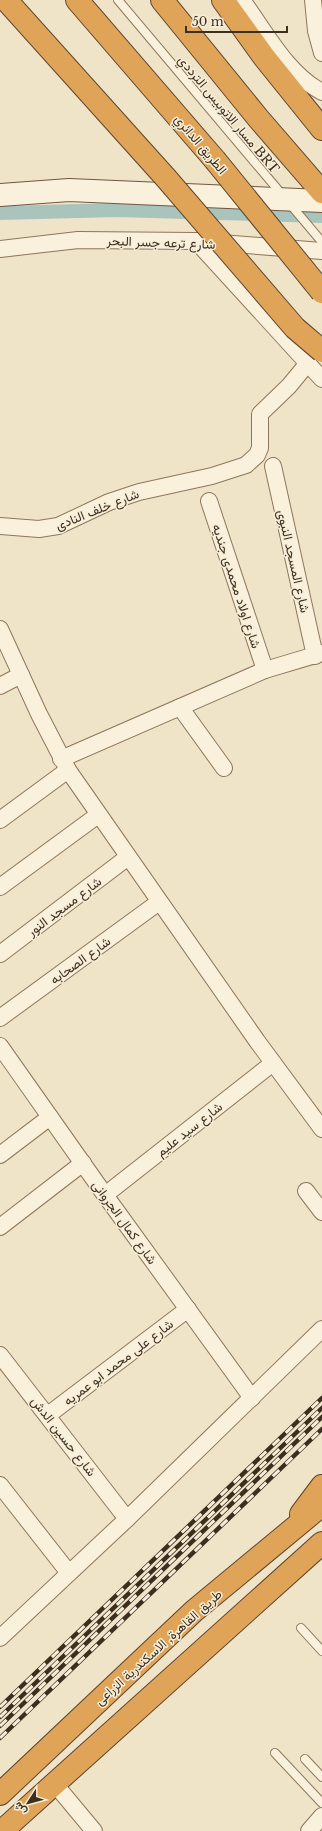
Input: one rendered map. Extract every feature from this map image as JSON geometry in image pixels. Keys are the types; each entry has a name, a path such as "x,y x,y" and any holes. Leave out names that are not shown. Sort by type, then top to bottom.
{"highway":[{"path":"6,0 166,178 295,328 315,357"},
{"name":"الطريق الدائري","path":"77,0 215,160 322,292"},
{"path":"162,0 258,118 322,192"},
{"path":"223,0 264,57 322,129"},
{"path":"286,1536 322,1486"},
{"name":"طريق القاهرة, الاسكندرية الزراعى","path":"0,1794 194,1611 322,1505"},
{"path":"2,1831 322,1543"}],"street":[{"path":"242,0 291,68 305,82 322,92"},
{"path":"314,0 316,31 322,53"},
{"path":"0,195 69,190 322,201"},
{"name":"شارع ترعه جسر البحر","path":"0,249 78,240 196,241 322,251"},
{"path":"196,241 315,357 322,379"},
{"name":"شارع خلف النادى","path":"0,526 39,529 58,526 109,502 138,492 212,476 239,468 252,461 260,448 261,440 259,419 263,409 290,386 315,357"},
{"name":"شارع المسجد النبوى","path":"272,466 318,654"},
{"name":"شارع اولاد محمدى جنديه","path":"209,501 265,670"},
{"path":"0,630 65,765 159,902 322,1129"},
{"path":"0,820 65,765 180,707 265,670 318,654"},
{"path":"0,686 21,675"},
{"path":"180,707 224,768"},
{"path":"0,887 98,815"},
{"name":"شارع مسجد النور","path":"0,954 128,858"},
{"name":"شارع الصحابه","path":"0,1018 159,902"},
{"name":"شارع كمال الجروانى","path":"0,1046 105,1195 252,1398"},
{"name":"شارع سيد عليم","path":"105,1195 274,1063"},
{"path":"0,1155 50,1117"},
{"path":"0,1227 83,1163"},
{"path":"306,1191 322,1212"},
{"name":"شارع على محمد ابو عمريه","path":"48,1415 188,1309"},
{"path":"0,1638 127,1518 322,1329"},
{"name":"شارع حسين الدش","path":"0,1354 127,1518"},
{"path":"0,1485 69,1573"},
{"path":"54,1783 94,1831"},
{"path":"309,1831 322,1816"}],"lane":[{"name":"مسار الاتوبيس الترددي BRT","path":"118,0 322,242"},
{"path":"301,1628 322,1651"},
{"path":"275,1753 322,1803"},
{"path":"304,1759 322,1777"}],"waterway":[{"path":"0,213 117,210 322,216"}],"railway":[{"path":"0,1707 322,1398"},
{"path":"0,1717 322,1408"},
{"path":"0,1726 322,1417"},
{"path":"0,1738 322,1429"}]}
